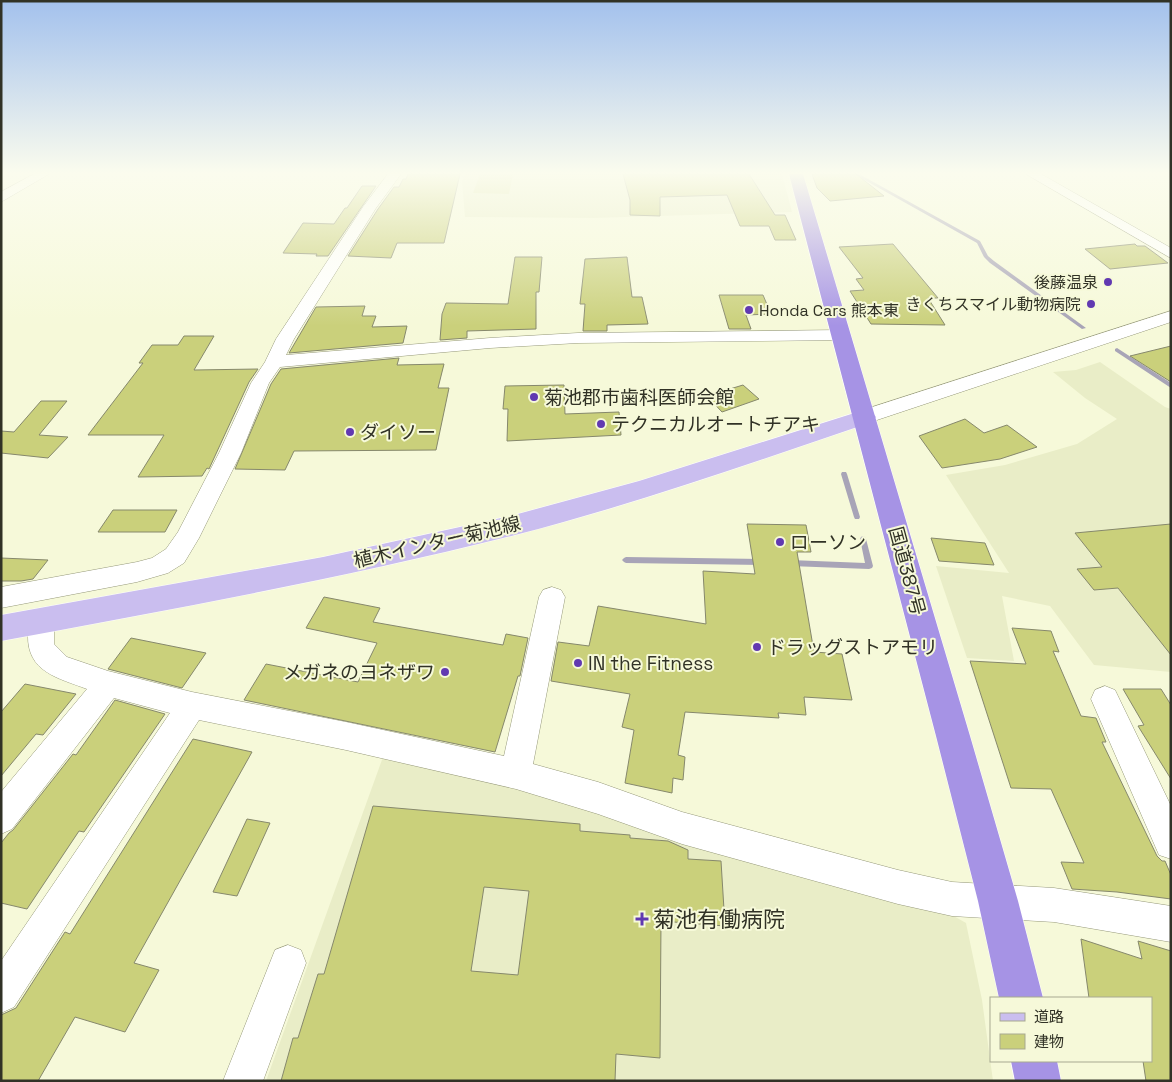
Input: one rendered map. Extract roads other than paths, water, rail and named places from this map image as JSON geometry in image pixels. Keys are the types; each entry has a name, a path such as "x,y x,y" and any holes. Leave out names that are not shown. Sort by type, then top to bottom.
{"highway":[{"name":"国道387号","path":"810,224 998,901 1021,997"},
{"path":"1034,1062 1038,1081"}],"main road":[{"name":"植木インター菊池線","path":"1,628 294,574 515,525 647,488 864,417"}],"street":[{"path":"1,598 137,572 159,566 175,556 187,538 230,452 260,383 274,362 290,331 359,224"},
{"path":"1120,224 1171,254"},
{"path":"864,417 1171,316"},
{"path":"274,362 490,342 578,338 841,334"},
{"path":"516,774 552,597"},
{"path":"41,620 42,649 58,666 108,684 192,705 346,736 516,774 598,798 682,828 898,887 952,899 1054,904 1171,924"},
{"path":"1,818 108,684"},
{"path":"1105,699 1171,843"},
{"path":"1,994 192,705"},
{"path":"243,1081 288,964"}],"waterway":[{"path":"947,224 979,242 986,257 992,262 1084,328"},
{"path":"1117,350 1171,386"},
{"path":"844,474 857,517"},
{"path":"790,563 869,566 863,539"},
{"path":"626,560 762,562"}],"place":[{"name":"後藤温泉","path":"1108,282"},
{"name":"きくちスマイル動物病院","path":"1091,304"},
{"name":"Honda Cars 熊本東","path":"749,310"},
{"name":"菊池郡市歯科医師会館","path":"534,397"},
{"name":"テクニカルオートチアキ","path":"601,424"},
{"name":"ダイソー","path":"350,432"},
{"name":"ローソン","path":"780,542"},
{"name":"ドラッグストアモリ","path":"757,647"},
{"name":"IN the Fitness","path":"578,663"},
{"name":"メガネのヨネザワ","path":"445,672"},
{"name":"菊池有働病院","path":"642,919"}]}
